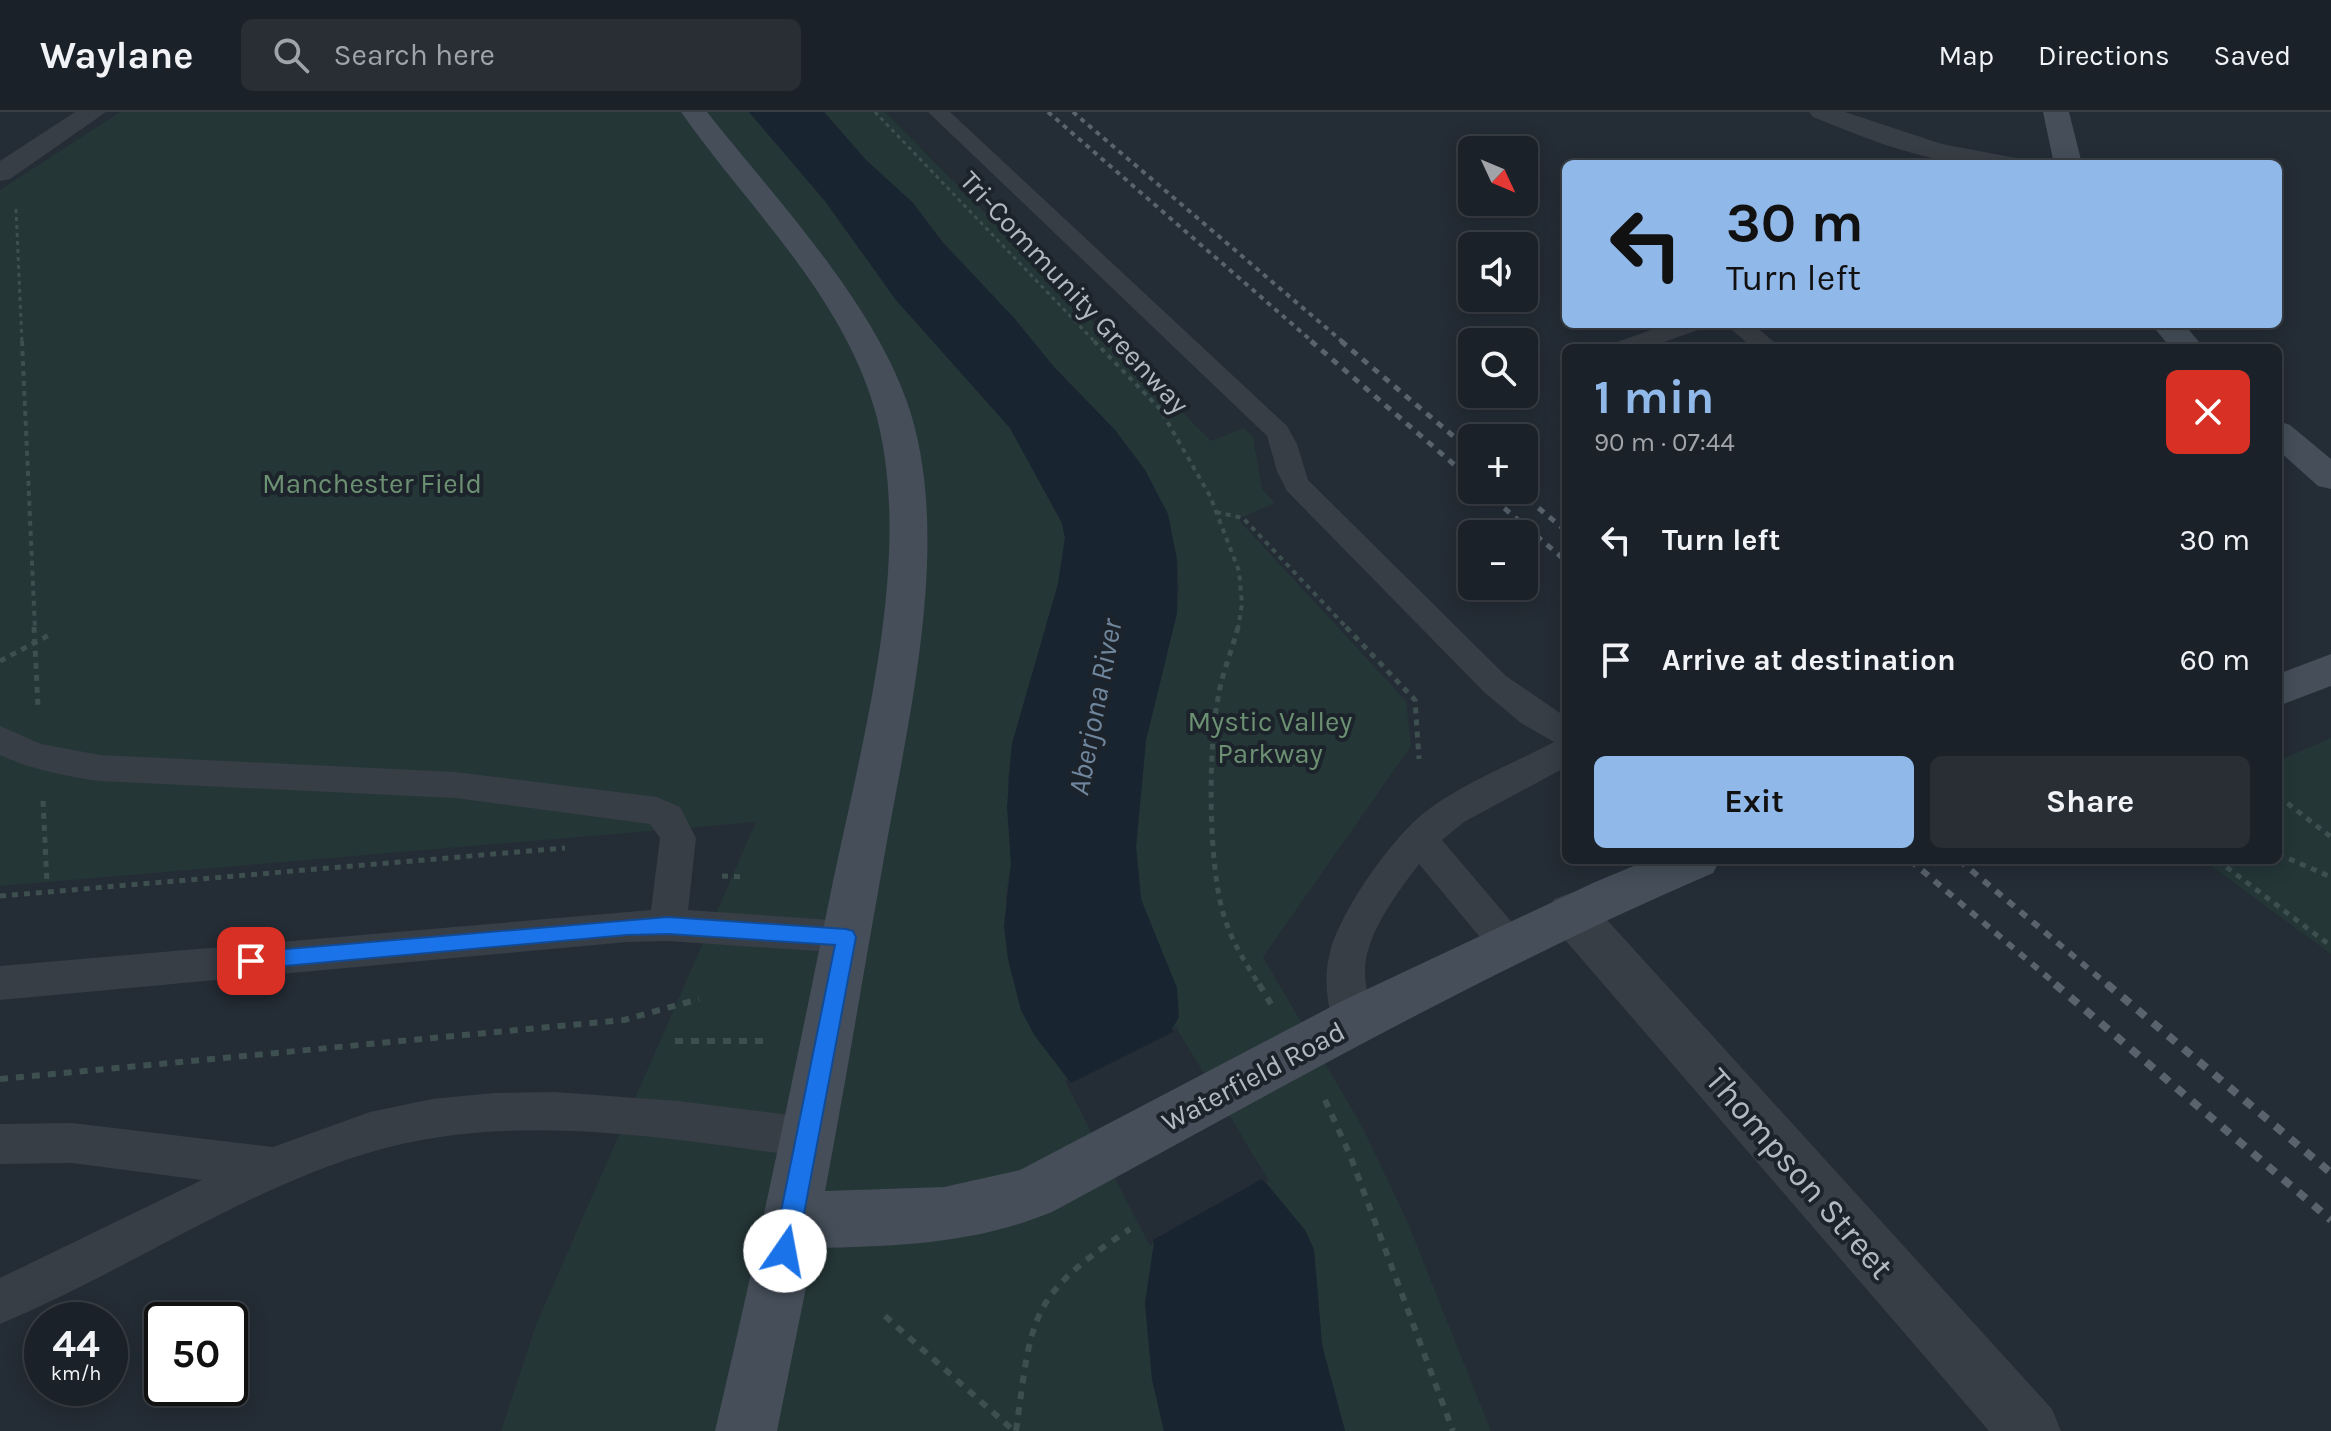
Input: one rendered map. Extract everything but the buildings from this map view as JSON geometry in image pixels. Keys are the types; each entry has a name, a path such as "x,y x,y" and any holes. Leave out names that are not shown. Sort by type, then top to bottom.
{"main road":[{"path":"694,112 849,314 880,378 892,411 901,447 906,532 897,657 792,1220 746,1431"},
{"path":"2056,112 2067,160"},
{"path":"2170,328 2184,344"},
{"path":"2282,435 2331,478"},
{"path":"2282,689 2331,669"},
{"name":"Waterfield Road","path":"792,1220 962,1215 1032,1193 1507,943 1687,864"}],"street":[{"path":"0,173 93,112"},
{"path":"1822,112 1958,160"},
{"name":"Thompson Street","path":"1571,913 2030,1431"}],"lane":[{"path":"938,112 1272,425 1282,438 1288,469 1297,485 1468,657 1521,706 1562,731"},
{"path":"1634,344 1680,328"},
{"path":"1742,328 1764,344"},
{"path":"0,739 17,750 41,758 100,768 455,785 657,811 668,817 678,838 668,925"},
{"path":"1352,1023 1346,973 1353,938 1391,873 1419,838 1452,812 1562,753"},
{"path":"1419,838 1507,943"},
{"path":"0,983 668,925 846,937"},
{"path":"0,1301 74,1268 273,1168 346,1140 460,1114 599,1111 807,1137"},
{"path":"0,1144 72,1143 273,1168"}],"path":[{"name":"Tri-Community Greenway","path":"875,112 1160,409 1186,448 1216,512 1240,574 1242,606 1240,625 1218,695 1214,724 1214,875 1228,929 1257,980"},
{"path":"15,201 47,884"},
{"path":"1216,512 1243,518 1415,700 1419,759"},
{"path":"0,661 53,633"},
{"path":"2282,799 2331,837"},
{"path":"0,896 567,847"},
{"path":"2282,856 2331,877"},
{"path":"2222,864 2331,946"},
{"path":"0,1079 624,1020 699,999"},
{"path":"675,1041 773,1041"},
{"path":"1335,1118 1453,1431"},
{"path":"1015,1431 1038,1314 1077,1268 1130,1229"},
{"path":"885,1316 1015,1431"}],"green space":[{"name":"Manchester Field","path":"120,112 749,112 825,201 896,300 1010,428 1062,523 1065,538 1058,584 1012,744 1008,779 1011,864 1006,896 1008,959 1021,1010 1035,1036 1068,1079 1154,1243 1145,1303 1152,1379 1164,1431 501,1431 537,1322 756,822 0,886 0,190"},
{"name":"Mystic Valley Parkway","path":"824,112 885,112 1211,441 1244,428 1253,437 1262,489 1275,503 1238,519 1406,701 1411,746 1263,957 1363,1128 1408,1223 1491,1431 1345,1431 1322,1345 1314,1250 1305,1230 1262,1179 1172,1029 1141,899 1136,847 1146,740 1177,613 1179,587 1177,560 1155,490 1145,470 1115,430 1054,367 1014,318 943,242 913,203 866,160"},
{"path":"2331,738 2331,954 2208,864 2282,864 2282,759"}],"water":[{"name":"Aberjona River","path":"749,112 824,112 866,160 913,203 942,242 1115,430 1145,470 1168,514 1177,560 1177,613 1146,740 1136,847 1141,899 1177,988 1179,1017 1172,1029 1262,1178 1305,1230 1314,1250 1322,1345 1345,1431 1164,1431 1152,1379 1145,1303 1154,1243 1068,1079 1035,1036 1021,1010 1008,959 1004,926 1011,864 1007,807 1012,744 1058,584 1065,538 1062,523 1010,428 896,300 825,201"}],"pier":[{"path":"1178,1026 1269,1181 1265,1183 1262,1179 1153,1240 1150,1246 1065,1081 1068,1079 1071,1083 1173,1032 1172,1029"}],"railway":[{"path":"1048,112 1314,343"},
{"path":"1073,112 1344,343"},
{"path":"1311,341 1458,468"},
{"path":"1341,341 1458,440"},
{"path":"1499,504 1562,558"},
{"path":"1534,504 1562,528"},
{"path":"1915,864 2058,986"},
{"path":"1964,864 2109,986"},
{"path":"2055,984 2331,1220"},
{"path":"2107,984 2331,1173"}],"route":[{"path":"251,961 627,926 668,925 846,937 785,1251"}]}
